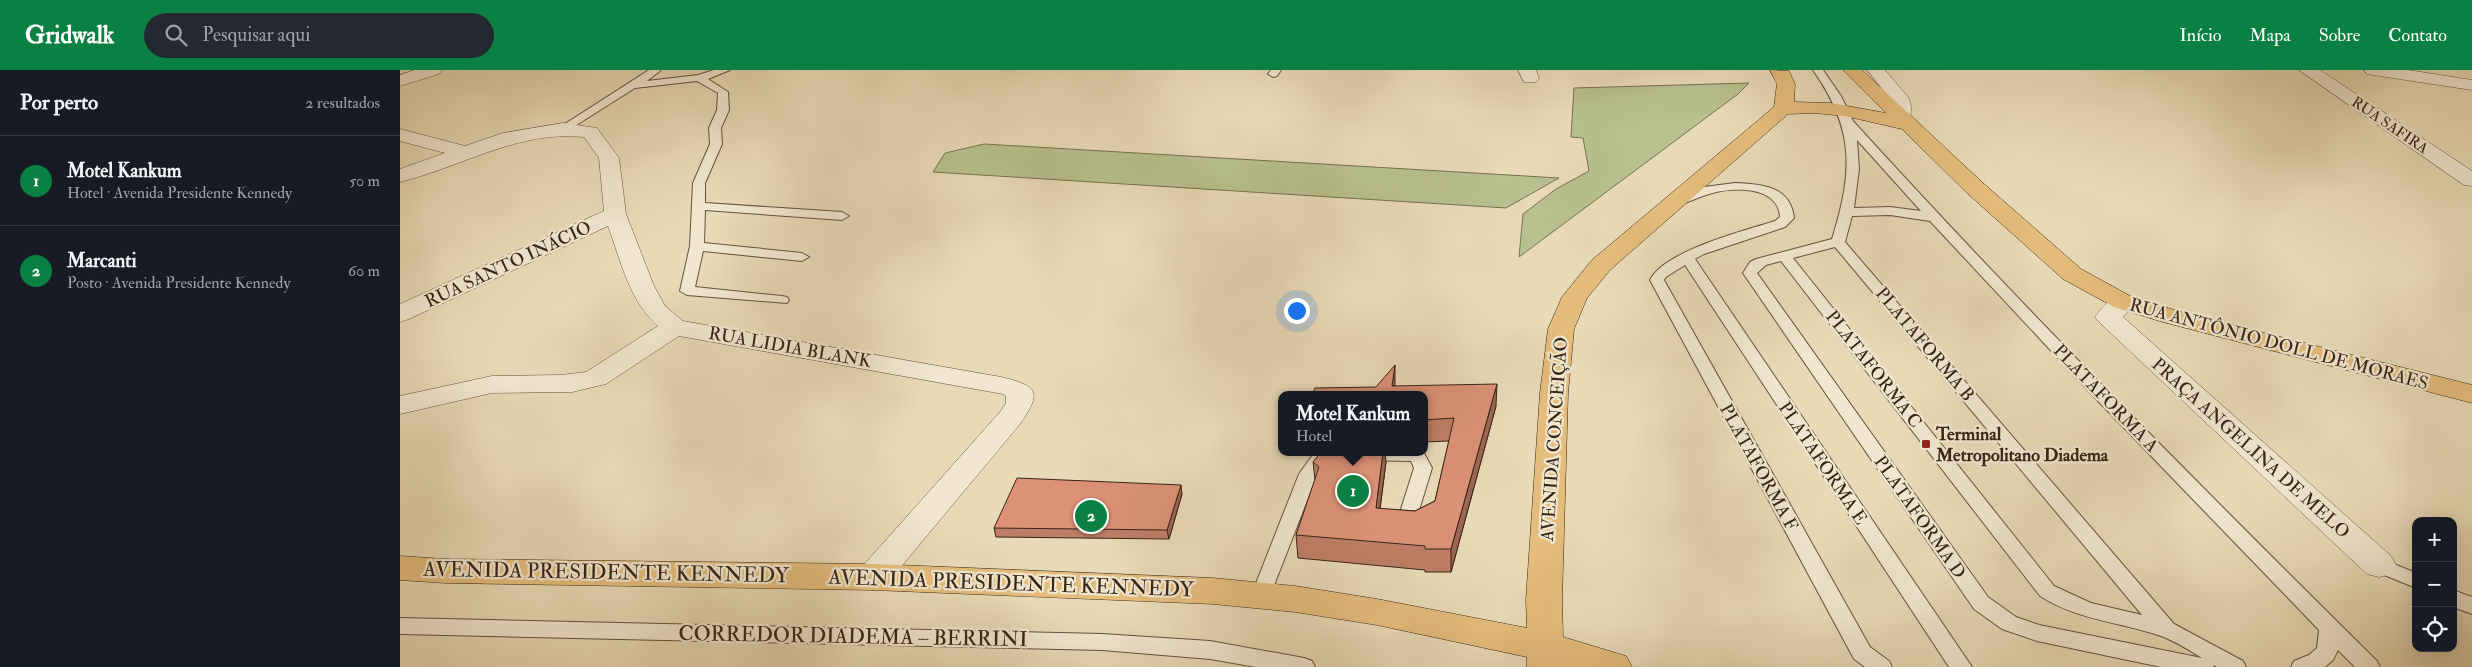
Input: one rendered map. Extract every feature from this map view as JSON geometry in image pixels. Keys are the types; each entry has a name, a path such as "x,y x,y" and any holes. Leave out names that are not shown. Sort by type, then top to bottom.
{"main road":[{"path":"1779,70 1786,83 1787,98 1783,109 1838,113 1862,111 1905,120"},
{"path":"1792,70 1809,98 1838,113"},
{"path":"1852,70 1905,120"},
{"name":"AVENIDA CONCEIÇÃO","path":"1546,657 1544,600 1552,432 1561,329 1574,297 1601,265 1783,109"},
{"name":"RUA ANTÔNIO DOLL DE MORAES","path":"1905,120 1976,188 2072,274 2123,302 2472,394"},
{"name":"AVENIDA PRESIDENTE KENNEDY","path":"400,568 445,571 873,577 1128,586 1262,596 1377,612 1546,657 1613,667"}],"street":[{"path":"400,81 433,70"},
{"path":"1876,70 1901,101 1905,120"},
{"name":"RUA SAFIRA","path":"2308,70 2468,176"},
{"path":"2373,70 2472,85"},
{"path":"400,176 503,139 563,129 590,132 609,158 615,214 642,286 655,310 675,327 596,378 560,385 508,383 479,386 400,405"},
{"path":"400,135 464,152"},
{"name":"RUA SANTO INÁCIO","path":"400,314 615,214"},
{"name":"PRAÇA ANGELINA DE MELO","path":"2123,302 2108,318 2379,565"},
{"name":"RUA LIDIA BLANK","path":"675,327 1001,385 1013,388 1020,393 1020,403 1010,418 873,577"}],"lane":[{"path":"563,129 656,70"},
{"path":"634,85 699,78 725,70"},
{"path":"1785,257 1838,242 1847,213 1852,156 1838,113 1818,70"},
{"path":"699,78 723,92 722,110 715,128 716,144 699,183 696,206 697,246 687,291 782,300"},
{"name":"PLATAFORMA A","path":"1838,113 1933,218 2369,667"},
{"path":"1674,203 1712,189 1747,186 1764,189 1777,195 1788,211 1787,218 1774,226 1713,246 1687,257"},
{"path":"696,206 842,216"},
{"path":"1847,213 1867,210 1899,211 1933,218"},
{"name":"PLATAFORMA B","path":"1838,242 2166,629"},
{"path":"697,246 802,257"},
{"name":"PLATAFORMA F","path":"1687,257 1660,274 1658,280 1862,653 1881,667"},
{"name":"PLATAFORMA E","path":"1687,257 1961,667"},
{"name":"PLATAFORMA C","path":"1785,257 2047,591 2059,600 2074,606 2166,629"},
{"name":"PLATAFORMA D","path":"1785,257 1755,265 1750,273 1981,603 2009,623 2037,633 2203,667"},
{"path":"1262,596 1308,474 1318,460 1331,456"},
{"path":"1406,526 1423,468 1418,457 1413,456"},
{"name":"PRAÇA ANGELINA DE MELO","path":"2379,565 2412,579"},
{"path":"2457,600 2472,606"},
{"name":"CORREDOR DIADEMA – BERRINI","path":"400,626 1102,642 1210,650 1304,667"},
{"path":"2302,667 2318,663 2330,648 2330,627"},
{"path":"2166,629 2235,667"}],"green space":[{"path":"1749,83 1738,94 1519,257 1523,214 1556,189 1589,171 1583,138 1571,137 1574,88"},
{"path":"984,144 1559,178 1506,208 933,172 945,153"}],"building":[{"path":"1395,365 1392,386 1497,384 1451,549 1425,549 1425,546 1296,535 1319,467 1313,462 1318,456 1382,456 1376,508 1415,511 1435,501 1454,418 1428,420 1428,391 1314,391 1315,388 1376,387"},
{"path":"1017,478 1181,485 1167,530 994,528"}],"place":[{"name":"Terminal Metropolitano Diadema","path":"1926,444"},
{"name":"Motel Kankum","path":"1353,491"},
{"name":"Marcanti","path":"1091,516"}]}
